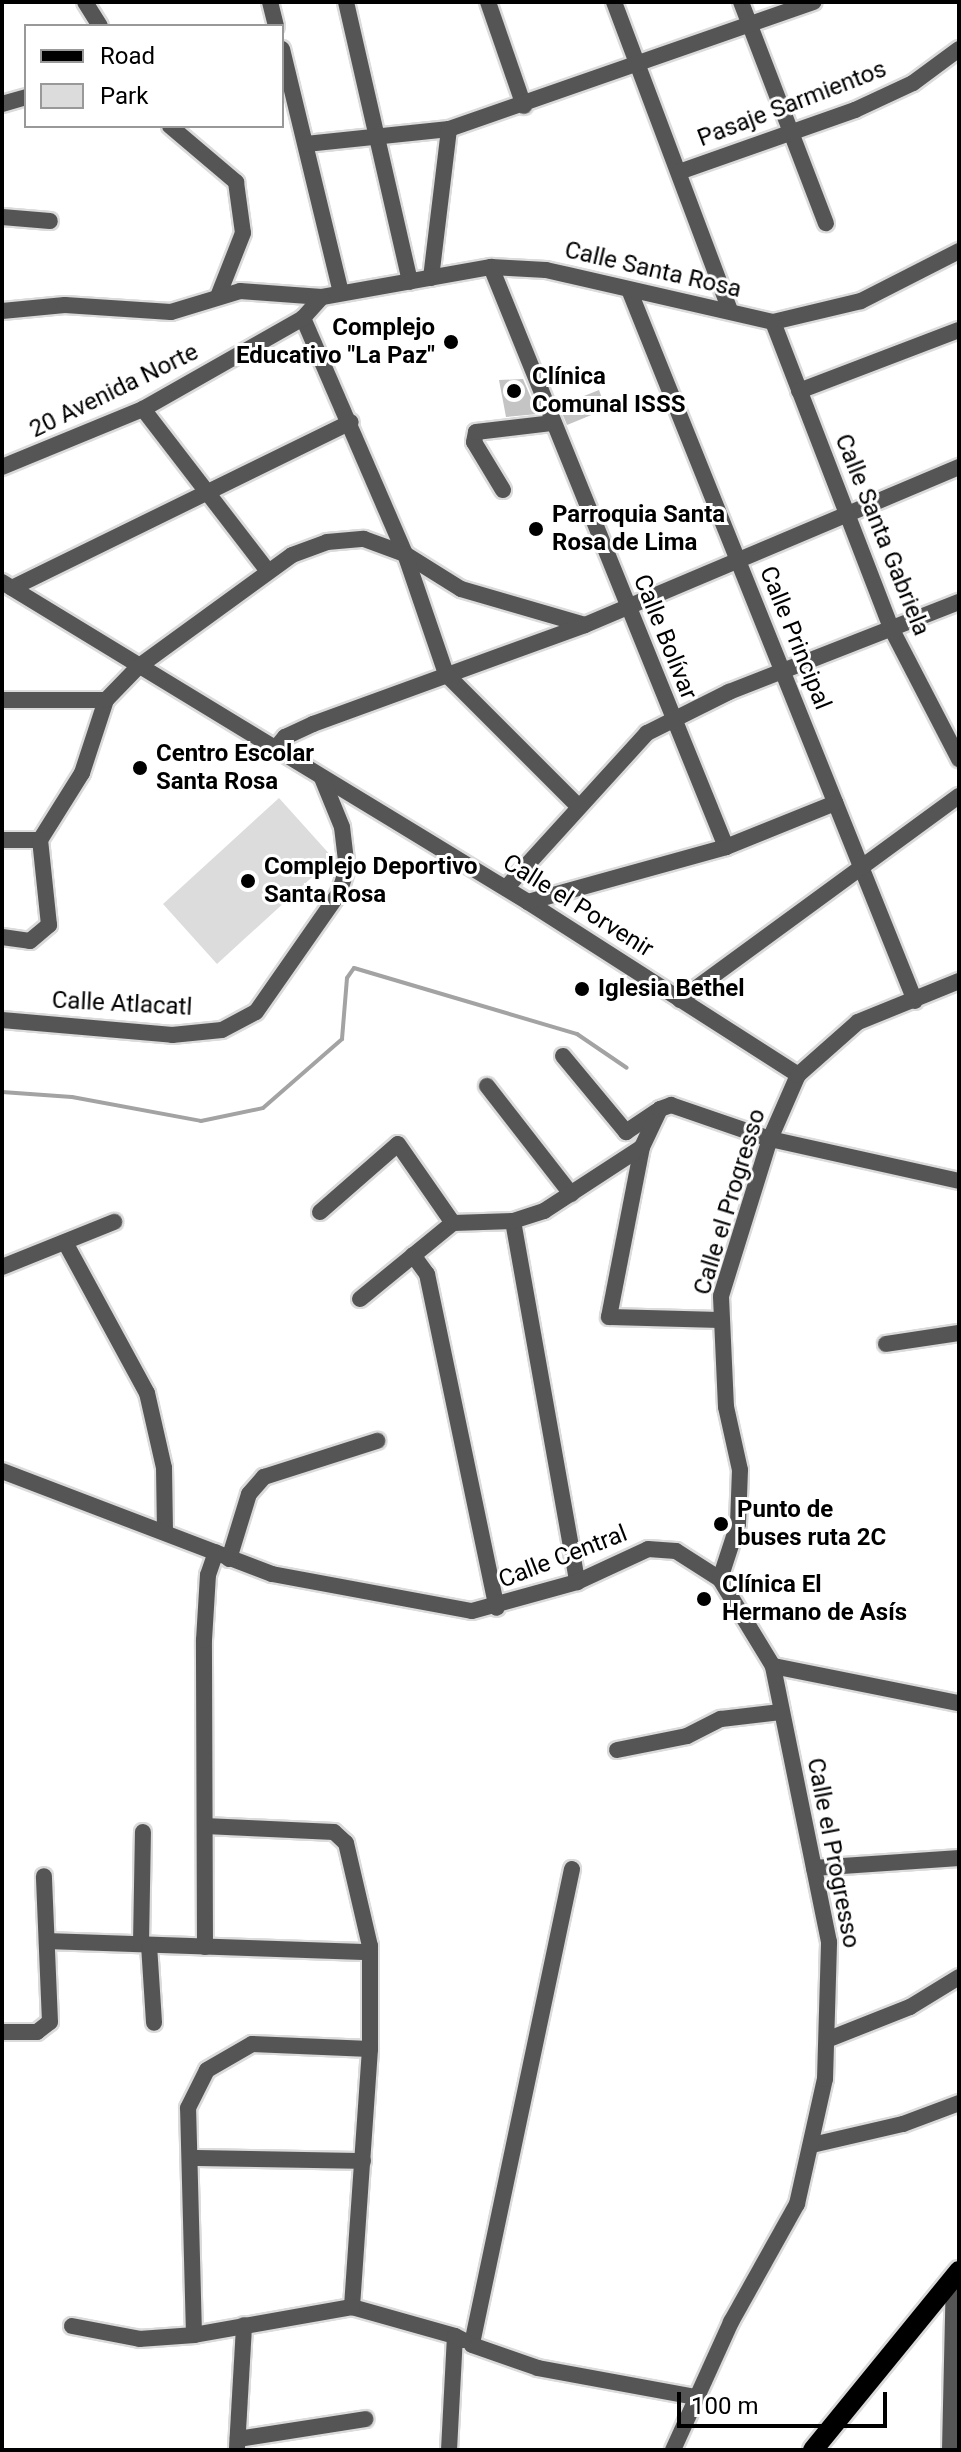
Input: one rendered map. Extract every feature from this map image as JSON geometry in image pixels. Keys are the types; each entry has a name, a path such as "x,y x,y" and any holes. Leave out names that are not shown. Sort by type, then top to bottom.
{"main road":[{"path":"813,2450 957,2274"}],"street":[{"path":"85,2 99,24"},
{"path":"270,2 276,24"},
{"path":"346,2 380,133 410,282"},
{"path":"488,2 524,106"},
{"path":"614,2 730,311"},
{"path":"741,2 826,223"},
{"path":"306,144 380,133 449,129 524,106 813,2"},
{"name":"Pasaje Sarmientos","path":"679,172 793,132 913,83 959,49"},
{"path":"284,57 341,292"},
{"path":"2,104 24,98"},
{"path":"2,311 65,305 171,312 219,294 243,233 236,182 172,128"},
{"path":"431,278 449,129"},
{"path":"2,217 50,221"},
{"name":"Calle Santa Rosa","path":"219,294 322,297 491,267 546,270 630,292 773,322 861,301 959,251"},
{"name":"Calle Bolívar","path":"491,267 726,847"},
{"name":"Calle Principal","path":"630,292 915,1001"},
{"name":"20 Avenida Norte","path":"2,467 143,409 303,318 322,297"},
{"path":"303,318 351,422 405,554 446,674 578,806"},
{"name":"Calle Santa Gabriela","path":"773,322 890,626 959,759"},
{"path":"799,391 959,330"},
{"path":"143,409 207,497 267,570"},
{"path":"7,585 207,497 351,422"},
{"path":"503,490 474,442 476,432 553,423"},
{"path":"275,749 285,737 313,724 585,625 737,559 848,517 959,467"},
{"path":"2,937 30,941 49,925 40,840 82,773 102,727 106,700 138,667 267,570 327,542 380,540 461,589 585,625"},
{"name":"Calle el Porvenir","path":"7,585 506,888 798,1075"},
{"path":"506,888 629,747 673,718 890,626 959,602"},
{"path":"2,700 106,700"},
{"name":"Calle Atlacatl","path":"2,1020 172,1035 222,1030 256,1012 339,893 347,869 342,827 322,778"},
{"path":"680,1000 860,865 959,796"},
{"path":"528,902 726,847 835,803"},
{"path":"2,840 40,840"},
{"name":"Calle el Progresso","path":"720,1579 738,1524 740,1470 726,1407 721,1296 770,1139 798,1075 858,1022 959,981"},
{"path":"563,1056 626,1132 660,1109 684,1106 770,1139 959,1181"},
{"path":"487,1086 571,1194"},
{"path":"660,1109 642,1147 609,1317 721,1320"},
{"path":"320,1212 398,1144 453,1223"},
{"path":"360,1299 453,1223 513,1221 571,1194 642,1147"},
{"path":"513,1221 577,1582"},
{"path":"2,1267 66,1244 114,1222"},
{"path":"66,1244 147,1393 164,1468 165,1530"},
{"path":"413,1255 427,1274 497,1608"},
{"path":"886,1344 959,1333"},
{"path":"205,1947 204,1640 208,1575 222,1556 249,1494 264,1477 377,1441"},
{"name":"Calle Central","path":"2,1471 165,1530 272,1574 442,1606 497,1608 577,1582 648,1549 676,1551 720,1579 773,1666"},
{"path":"773,1666 959,1703"},
{"name":"Calle el Progresso","path":"673,2450 696,2397 797,2204 812,2145 829,2039 829,1942 773,1666"},
{"path":"617,1750 687,1736 721,1719 781,1712"},
{"path":"205,1826 334,1832 353,1858 370,1952 370,2049 352,2307"},
{"path":"143,1832 145,1944 154,2023"},
{"path":"814,1868 959,1858"},
{"path":"472,2345 572,1869"},
{"path":"2,2032 37,2032 50,2022 44,1876"},
{"path":"47,1941 370,1952"},
{"path":"829,2039 910,2007 959,1977"},
{"path":"194,2335 192,2090 231,2053 252,2044 370,2049"},
{"path":"812,2145 903,2124 959,2103"},
{"path":"192,2158 363,2161"},
{"path":"950,2450 957,2274"},
{"path":"72,2326 140,2339 194,2335 352,2307 455,2336 538,2368 696,2397"},
{"path":"244,2325 238,2444 365,2419"},
{"path":"449,2450 455,2336"}],"green space":[{"name":"Complejo Deportivo Santa Rosa","path":"279,798 333,858 217,964 163,904"}],"building":[{"name":"Clínica Comunal ISSS","path":"523,379 538,414 506,417 499,380"},
{"path":"599,390 606,409 567,425 559,406"}],"waterway":[{"path":"2,1092 72,1097 201,1121 263,1108 342,1039 347,978 354,968 577,1034 627,1068"}],"place":[{"name":"Complejo Educativo \"La Paz\"","path":"451,342"},
{"name":"Clínica Comunal ISSS","path":"514,391"},
{"name":"Parroquia Santa Rosa de Lima","path":"536,529"},
{"name":"Centro Escolar Santa Rosa","path":"140,768"},
{"name":"Complejo Deportivo Santa Rosa","path":"248,881"},
{"name":"Iglesia Bethel","path":"582,989"},
{"name":"Punto de buses ruta 2C","path":"721,1524"},
{"name":"Clínica El Hermano de Asís","path":"704,1599"}]}
